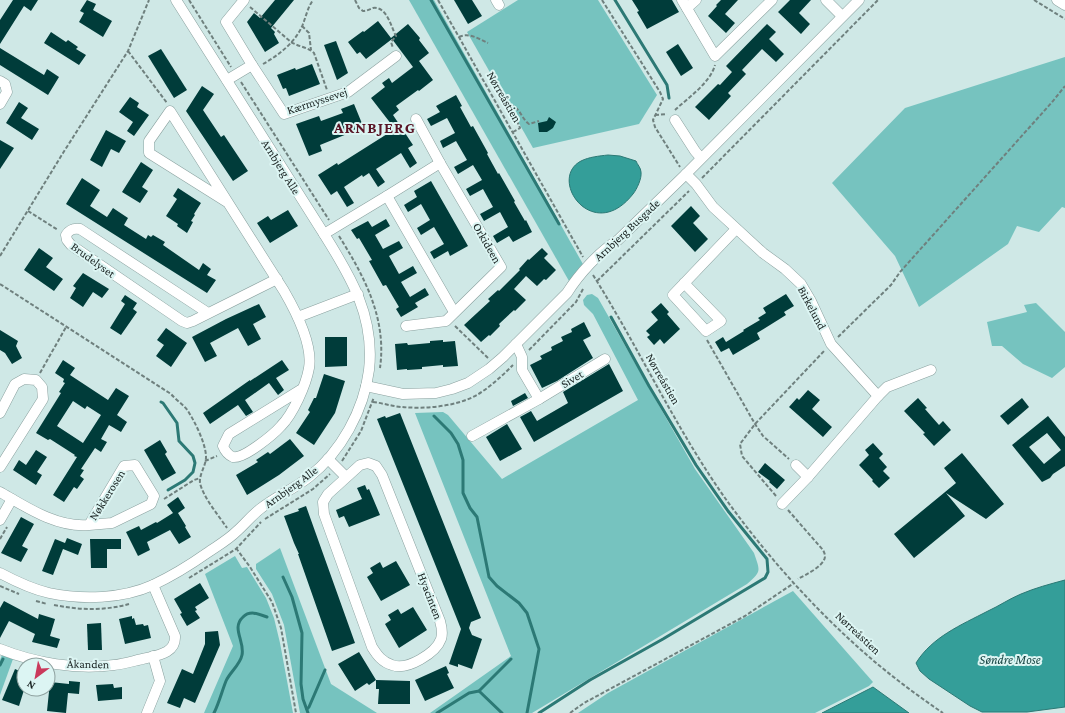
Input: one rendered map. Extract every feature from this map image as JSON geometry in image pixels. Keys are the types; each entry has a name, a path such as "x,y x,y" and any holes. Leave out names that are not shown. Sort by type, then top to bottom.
{"street":[{"name":"Arnbjerg Alle","path":"1,577 49,593 86,597 126,593 153,585 190,565 232,536 260,509 310,476 328,459 339,445 354,419 366,386 369,370 370,348 366,318 358,294 343,265 324,234 176,0"},
{"path":"696,0 685,4 715,56 772,0"},
{"path":"826,0 842,16"},
{"name":"Arnbjerg Busgade","path":"366,386 404,394 436,393 452,390 468,383 494,365 567,293 574,281 589,266 686,174 859,0"},
{"path":"1056,0 1065,5"},
{"name":"Kærmyssevej","path":"244,1 226,22 284,114 348,92 396,56"},
{"path":"227,80 236,74 254,67"},
{"path":"0,81 5,84 7,92 0,104"},
{"path":"227,202 149,153 149,141 170,111 277,280 298,317 309,352 309,368 302,389 282,426 241,456 233,456 226,453 223,446 229,434 302,389"},
{"path":"672,115 701,158"},
{"name":"Orkideen","path":"416,119 501,267 451,316"},
{"path":"324,234 440,163"},
{"name":"Birkelund","path":"686,174 696,184 713,207 762,253 785,269 800,284 811,301 830,344 878,396"},
{"path":"387,196 451,316 446,321 406,326"},
{"name":"Brudelyset","path":"208,313 80,229 74,228 66,234 67,240 71,245 187,323 193,321 277,280"},
{"path":"684,283 721,321 706,331 673,295 684,283 736,229"},
{"path":"298,317 358,294"},
{"path":"516,344 522,357 522,370 538,399"},
{"name":"Sivet","path":"472,436 605,359"},
{"path":"782,504 808,477 887,387 931,370"},
{"path":"0,413 15,384 24,379 36,380 42,387 43,399 0,467"},
{"path":"328,459 346,477"},
{"name":"Hyacinten","path":"368,463 376,466 382,475 440,621 443,631 434,650 414,663 405,666 393,666 380,659 372,647 324,514 323,502 328,494 346,477 360,465 368,463"},
{"path":"796,465 808,477"},
{"name":"Nøkkerosen","path":"0,492 39,514 54,520 78,526 112,523 151,504 154,496 135,466 124,466 88,525"},
{"path":"0,520 12,499"},
{"name":"Åkanden","path":"0,649 22,658 77,666 114,665 153,656 170,650 175,643 175,636 153,585"},
{"path":"146,713 160,681 153,656"}],"path":[{"path":"0,256 128,51 149,0"},
{"path":"189,0 334,228 366,282 375,306 380,331 382,356 380,369"},
{"path":"254,67 279,54 291,42 302,26 308,8 313,0"},
{"path":"354,0 363,11 374,8 387,14 396,36 390,42 396,56"},
{"name":"Nørreåstien","path":"438,0 688,439 725,497 794,583 830,620 869,657 943,713"},
{"path":"602,0 660,92 663,99 653,120 655,127 677,163 686,174"},
{"path":"597,281 696,184 878,0"},
{"path":"1034,0 1065,19"},
{"path":"244,1 291,42 297,46 311,50"},
{"path":"302,26 309,33 311,50 314,53 331,98"},
{"path":"459,37 464,35 473,36 488,43"},
{"path":"128,51 167,104 170,111"},
{"path":"655,115 672,115 712,73 715,66 715,56"},
{"path":"798,579 818,567 824,561 825,556 823,550 742,456 740,444 755,424 830,344 891,285 900,272 1065,86"},
{"path":"513,132 520,127 511,107 512,106 516,108 525,121 529,124 539,121"},
{"path":"28,211 66,234"},
{"path":"0,284 171,394 188,410 205,449 205,461 200,478 200,484 207,498 232,536 236,549 250,567 272,602 281,628 296,713"},
{"path":"451,316 494,365"},
{"path":"36,380 66,327"},
{"path":"706,331 705,337 763,436 796,465"},
{"path":"185,580 236,549 264,520 312,489 337,468 347,456 361,431 377,388"},
{"path":"205,461 226,453"},
{"path":"152,500 164,499 194,480 200,478"},
{"path":"570,713 584,703 745,616 794,583"},
{"path":"0,586 19,594"},
{"path":"34,600 41,603 68,608 97,610 135,602"}],"shaded area":[{"path":"409,0 434,0 584,266 569,281"},
{"path":"518,0 598,0 657,95 639,124 533,148 467,32"},
{"path":"1065,57 1065,208 1062,207 1039,232 1017,226 1008,244 919,307 895,256 832,183 905,108"},
{"path":"592,294 598,298 695,469 754,553 758,567 757,573 747,584 532,713 430,713 511,656 415,413 443,412 448,415 502,479 638,400 593,314 584,305 583,300 587,295"},
{"path":"1036,303 1065,332 1065,367 1052,378 1023,364 1002,346 992,346 987,322 1027,312 1024,305"},
{"path":"280,548 331,684 377,713 300,713 284,625 272,594 256,569 256,564"},
{"path":"235,556 242,568 247,567 266,598 274,618 293,713 204,713 233,646 205,574"},
{"path":"793,591 873,682 869,686 815,713 578,713 608,693"},
{"path":"2,655 13,659 0,695 0,660"}],"water":[{"path":"608,155 620,156 636,161 641,171 640,180 633,194 618,208 603,213 590,211 579,203 572,193 569,181 572,170 581,161"},
{"name":"Søndre Mose","path":"1065,580 1065,707 1027,712 982,712 970,706 929,679 920,671 916,663 930,646 948,632 1026,592"},
{"path":"873,687 909,713 822,713"}],"building":[{"path":"13,0 38,0 31,11 24,6 0,44 0,20"},
{"path":"87,0 96,4 93,10 112,21 103,37 79,22 84,13 80,11"},
{"path":"275,0 294,0 271,28 275,32 274,34 279,43 265,52 247,22 254,13 260,18"},
{"path":"454,0 472,0 482,16 468,24"},
{"path":"632,0 672,0 679,12 647,29"},
{"path":"721,0 738,0 725,14 735,23 726,33 708,16"},
{"path":"790,0 811,0 799,13 810,24 801,34 778,12"},
{"path":"378,21 391,38 408,24 420,38 419,40 429,53 419,61 433,80 396,106 399,110 393,115 413,145 408,148 417,163 410,168 401,153 376,169 385,182 378,187 369,173 363,177 362,175 344,187 354,203 347,207 337,191 331,195 318,175 337,163 338,165 395,129 371,98 385,87 382,83 389,78 392,83 413,67 392,39 366,59 360,52 357,54 348,42"},
{"path":"767,24 776,32 769,39 784,54 776,62 762,49 742,70 746,74 728,93 731,96 709,120 695,107 732,72 726,66"},
{"path":"51,32 66,42 68,40 78,47 76,49 86,55 79,65 44,43"},
{"path":"336,41 348,73 337,80 324,45"},
{"path":"678,44 693,68 681,76 666,52"},
{"path":"0,48 44,75 47,69 59,77 48,95 0,65"},
{"path":"161,49 187,90 174,98 148,56"},
{"path":"312,64 320,84 289,96 286,88 283,89 277,75 295,68 296,70"},
{"path":"202,86 214,94 203,110 221,137 224,135 248,171 233,181 186,111"},
{"path":"456,95 462,106 460,107 471,127 473,126 498,174 499,173 532,232 513,242 509,236 497,243 493,236 508,227 500,212 484,221 480,214 493,207 483,189 470,196 466,189 482,180 473,165 458,174 454,167 467,160 456,141 443,148 440,141 455,133 447,118 431,126 427,119 440,112 436,106"},
{"path":"130,97 139,103 137,107 149,115 134,136 127,131 133,122 119,112"},
{"path":"19,102 28,108 21,118 39,129 32,140 6,123"},
{"path":"354,104 363,126 320,145 322,151 309,156 296,124 319,116 321,121 343,113 341,109"},
{"path":"549,117 556,122 553,128 547,132 539,132 538,123 547,121"},
{"path":"106,130 126,141 119,153 111,149 102,167 90,160"},
{"path":"0,140 14,148 0,169"},
{"path":"141,162 153,170 142,187 148,191 140,203 122,192"},
{"path":"82,178 100,190 90,206 107,217 113,208 128,218 124,225 146,239 148,235 151,237 153,235 165,242 163,245 199,270 203,263 211,269 207,275 216,280 207,293 66,204"},
{"path":"431,181 468,246 450,256 448,251 434,259 430,252 444,244 434,227 421,235 417,228 430,220 421,204 408,212 404,205 417,197 414,191"},
{"path":"178,188 201,203 194,214 195,215 191,221 193,222 187,233 177,226 178,224 166,216 177,199 173,196"},
{"path":"691,206 700,216 693,223 708,239 695,252 671,226"},
{"path":"288,210 298,226 270,243 257,223 268,216 271,220"},
{"path":"386,219 390,226 375,235 383,249 399,241 403,248 389,256 399,274 413,266 417,273 401,282 410,297 425,288 429,295 415,303 418,307 401,317 396,309 399,307 386,285 383,286 369,261 372,260 359,238 357,239 351,230 368,221 372,227"},
{"path":"39,248 53,258 46,267 63,279 54,291 24,270"},
{"path":"542,248 548,254 544,258 556,270 546,280 544,279 537,286 526,276 514,289 526,300 499,324 500,326 490,336 489,335 481,342 464,325 490,301 488,299 498,290 499,291 520,270 519,269 528,259 529,260"},
{"path":"83,273 109,289 102,298 93,292 83,307 70,298 76,288 73,286"},
{"path":"786,294 794,306 784,312 786,315 757,333 760,339 733,355 729,348 721,352 715,342 723,337 726,342 744,331 743,330 760,320 758,318 766,313 763,308"},
{"path":"125,295 137,303 133,309 137,312 121,335 110,328 125,304 121,301"},
{"path":"661,303 669,312 667,314 680,329 664,344 660,339 654,345 647,337 650,335 646,331 658,320 651,312"},
{"path":"259,304 266,317 253,324 261,339 248,346 238,328 210,343 217,356 205,362 192,337"},
{"path":"584,322 591,336 583,340 593,358 557,381 542,388 530,365 542,359 540,356 552,350 551,347 563,341 561,337 572,332 571,329"},
{"path":"166,328 187,343 171,367 156,356 164,345 157,340"},
{"path":"0,330 18,341 16,346 22,358 12,364 5,353 0,350"},
{"path":"325,337 347,337 347,366 325,367"},
{"path":"443,340 443,342 455,341 458,366 443,367 443,365 422,367 422,369 397,370 395,344 407,343 408,345"},
{"path":"63,360 75,368 70,375 108,400 116,388 129,396 117,415 127,422 121,432 109,425 101,439 107,442 101,452 95,448 81,469 84,470 80,476 84,479 77,489 74,487 64,502 53,495 77,457 50,439 48,440 36,433 61,393 59,392 65,383 63,382 64,379 55,373","holes":["73,401 85,409 87,406 101,415 83,443 57,426"]},
{"path":"282,360 289,370 276,378 284,390 278,395 269,383 245,400 253,412 246,416 238,405 210,424 203,413 250,380"},
{"path":"609,364 623,391 534,442 520,417 531,411 537,421 568,403 563,392"},
{"path":"324,374 345,381 335,413 314,445 296,433 310,412 308,410 314,398 316,398"},
{"path":"808,390 820,400 812,409 832,427 823,437 789,407 797,398 799,400"},
{"path":"525,393 528,398 513,406 511,401"},
{"path":"918,398 927,408 925,409 939,425 943,421 951,430 934,446 923,434 925,433 904,411"},
{"path":"1022,398 1029,407 1008,425 1000,416"},
{"path":"400,413 481,618 471,622 469,628 472,635 482,639 472,669 458,664 458,667 449,664 461,629 377,419 385,416 386,418"},
{"path":"1048,416 1065,437 1065,466 1053,474 1050,478 1042,482 1012,445","holes":["1047,433 1061,450 1044,464 1029,447"]},
{"path":"507,424 522,449 500,461 486,437"},
{"path":"290,439 304,456 279,475 247,495 236,475 258,462 256,460 268,452 270,454"},
{"path":"160,440 167,452 165,454 176,473 162,481 144,450"},
{"path":"873,443 883,454 879,458 887,467 883,471 890,478 879,488 859,465 869,455 865,450"},
{"path":"36,450 47,457 37,472 42,475 36,485 13,470 19,460 26,465"},
{"path":"962,453 1004,504 986,519 946,493 965,516 914,558 894,534 956,483 944,468"},
{"path":"765,463 785,480 777,489 769,482 770,481 758,472"},
{"path":"365,485 367,490 369,489 380,515 349,527 344,516 339,518 336,510 362,499 357,488"},
{"path":"178,497 185,508 178,513 191,537 179,544 170,530 147,542 150,550 138,556 126,532 139,526 141,530 156,522 157,523 173,513 167,505"},
{"path":"306,506 355,643 332,651 299,554 284,516 299,511 298,509"},
{"path":"21,517 34,524 22,546 28,549 21,562 1,553"},
{"path":"67,538 82,544 78,555 63,549 53,575 42,571 55,539 65,543"},
{"path":"90,539 121,539 121,549 107,549 107,568 91,568"},
{"path":"396,561 410,585 381,601 367,577 373,573 370,568 380,562 383,568"},
{"path":"200,583 209,598 195,607 197,610 195,611 200,618 187,626 174,599"},
{"path":"4,601 38,619 39,614 55,619 50,636 60,639 57,648 32,642 35,634 9,621 0,638 0,608"},
{"path":"413,607 427,630 399,648 385,624 391,620 388,615 398,609 401,614"},
{"path":"132,616 132,619 134,618 136,625 148,625 151,638 125,644 119,619"},
{"path":"101,623 102,650 88,650 87,624"},
{"path":"218,631 220,645 195,703 184,698 180,708 167,703 182,669 193,674 205,644 205,632"},
{"path":"359,652 376,680 369,685 367,683 355,691 338,664"},
{"path":"446,666 449,673 447,674 454,688 425,701 415,680"},
{"path":"15,669 16,697 22,697 19,706 2,700"},
{"path":"376,680 410,681 410,704 378,704 379,689 376,689"},
{"path":"69,681 80,682 79,694 68,693 66,713 47,711 48,697 56,697 56,683 69,684"},
{"path":"113,684 114,688 122,687 122,699 98,701 96,685"}],"waterway":[{"path":"431,0 559,224"},
{"path":"615,0 667,85 669,98"},
{"path":"539,713 590,680 663,639 765,578 768,572 767,559 728,511 696,465 649,386 611,317"},
{"path":"161,402 177,423 179,441 193,456 195,463 193,472 185,480 168,490"},
{"path":"434,416 451,433 458,444 463,460 463,493 470,508 477,517 489,577 497,586 519,603 527,613 539,649 527,713"},
{"path":"283,577 292,597 302,633 301,684 303,699 308,713"},
{"path":"214,713 226,681 241,659 242,645 238,630 240,621 243,617 252,613 267,617"},
{"path":"0,665 3,659"},
{"path":"437,713 469,693 479,691 511,659"},
{"path":"307,709 325,670"},
{"path":"479,691 502,713"}],"district":[{"name":"ARNBJERG","path":"375,127"}]}
